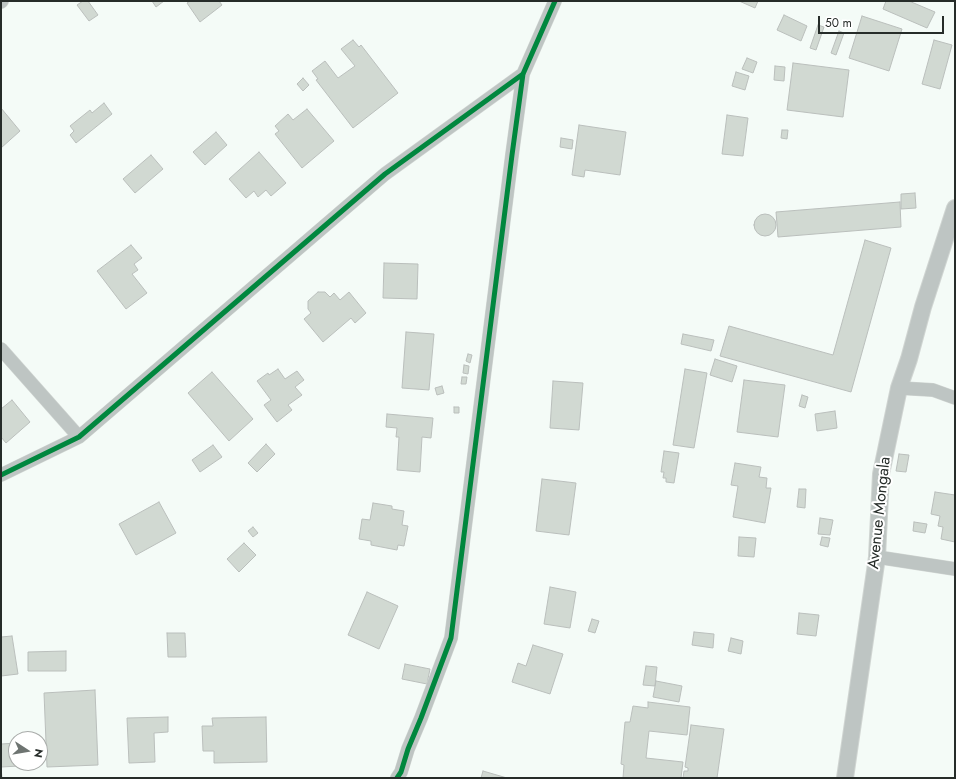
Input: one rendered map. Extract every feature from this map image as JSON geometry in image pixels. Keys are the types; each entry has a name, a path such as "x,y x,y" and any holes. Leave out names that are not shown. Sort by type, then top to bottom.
{"street":[{"path":"397,778 401,772 408,749 451,638 523,74 555,1"},
{"path":"1,475 79,437 385,174 523,74"},
{"name":"Avenue Mongala","path":"846,778 877,557 881,474 899,388 955,208"},
{"path":"1,349 79,437"},
{"path":"899,388 933,390 955,398"},
{"path":"877,557 955,569"}],"building":[{"path":"83,1 88,1 98,15 89,21 77,5"},
{"path":"152,1 164,1 156,7"},
{"path":"190,1 219,1 222,5 200,22 187,3"},
{"path":"739,1 758,1 755,8"},
{"path":"886,1 909,1 935,12 927,28 883,9"},
{"path":"784,15 807,26 801,41 777,30"},
{"path":"862,16 902,29 889,71 849,58"},
{"path":"818,25 824,27 816,50 810,48"},
{"path":"839,31 844,33 836,55 831,53"},
{"path":"353,40 359,47 361,45 398,93 353,128 316,80 318,79 312,71 325,61 338,78 355,66 341,49"},
{"path":"934,40 952,45 940,89 922,84"},
{"path":"747,58 757,62 753,73 742,69"},
{"path":"793,63 849,70 843,117 787,110"},
{"path":"775,66 785,67 784,81 774,80"},
{"path":"736,72 749,76 745,90 732,86"},
{"path":"303,78 309,85 303,91 297,84"},
{"path":"104,103 112,114 76,143 70,135 74,131 70,126 90,110 92,113"},
{"path":"1,108 20,131 1,148"},
{"path":"307,109 334,141 302,168 275,134 279,131 275,126 288,114 293,120"},
{"path":"727,115 748,118 743,156 722,154"},
{"path":"579,125 626,132 620,175 585,170 584,177 572,175"},
{"path":"782,130 788,130 787,139 781,138"},
{"path":"216,132 227,145 205,165 193,152"},
{"path":"561,138 573,140 572,149 560,147"},
{"path":"259,152 286,183 271,196 266,190 258,197 254,191 246,198 229,179"},
{"path":"151,155 163,169 135,193 123,179"},
{"path":"915,193 916,208 901,209 901,194"},
{"path":"900,202 901,227 778,237 776,212"},
{"path":"765,214 773,217 776,225 773,233 765,236 757,233 754,225 757,217"},
{"path":"865,240 891,248 851,392 720,356 729,326 833,355"},
{"path":"131,245 142,258 134,264 138,270 132,274 147,293 126,309 97,271"},
{"path":"384,263 418,264 417,299 383,298"},
{"path":"318,292 325,292 330,297 334,293 340,300 349,292 366,313 355,323 351,318 323,342 304,319 311,313 308,309 308,301"},
{"path":"406,332 434,334 429,390 402,388"},
{"path":"683,334 714,340 711,351 681,344"},
{"path":"468,354 472,355 470,363 466,361"},
{"path":"715,359 737,366 732,382 710,375"},
{"path":"464,365 469,366 468,374 463,373"},
{"path":"278,369 285,379 297,371 304,380 295,387 302,395 288,405 292,410 277,422 264,405 271,400 257,381 268,373 269,375"},
{"path":"685,369 707,373 694,448 673,445"},
{"path":"212,372 253,419 229,441 188,393"},
{"path":"462,377 467,377 466,384 461,384"},
{"path":"744,380 785,385 778,437 737,432"},
{"path":"553,381 583,383 579,430 550,428"},
{"path":"442,386 444,393 437,395 435,388"},
{"path":"802,395 808,397 805,408 799,406"},
{"path":"12,400 30,422 6,443 1,437 1,409"},
{"path":"454,407 459,407 459,413 454,413"},
{"path":"835,411 837,428 817,431 815,414"},
{"path":"387,414 433,418 431,438 422,437 420,472 397,470 399,437 396,437 397,428 386,427"},
{"path":"266,444 275,454 257,472 248,463"},
{"path":"213,445 222,457 200,472 192,460"},
{"path":"664,451 679,453 674,483 666,482 666,478 663,478 664,472 661,472"},
{"path":"899,454 909,455 906,472 896,471"},
{"path":"735,463 761,467 759,477 767,478 766,488 771,488 765,523 733,517 738,486 731,485"},
{"path":"542,479 576,483 569,535 536,531"},
{"path":"799,489 806,489 805,508 797,507"},
{"path":"935,492 955,495 955,542 941,539 943,527 938,526 940,516 931,514"},
{"path":"159,502 176,533 136,555 119,524"},
{"path":"373,503 392,506 392,509 404,511 402,525 408,526 404,546 398,545 397,550 371,545 371,541 359,539 362,519 370,520"},
{"path":"820,518 833,520 830,535 818,534"},
{"path":"914,522 927,524 925,533 913,531"},
{"path":"253,527 258,533 253,537 248,531"},
{"path":"739,537 756,538 754,557 738,556"},
{"path":"822,537 830,538 828,547 820,545"},
{"path":"244,543 256,555 239,572 227,559"},
{"path":"550,587 576,592 570,628 544,624"},
{"path":"367,592 398,606 379,649 348,635"},
{"path":"799,613 819,615 816,636 797,634"},
{"path":"592,619 599,621 595,633 588,631"},
{"path":"694,632 714,634 713,648 692,645"},
{"path":"167,633 185,633 186,657 168,657"},
{"path":"12,636 18,674 1,676 1,637"},
{"path":"731,638 743,641 741,654 728,651"},
{"path":"533,645 563,654 550,694 512,682 518,663 526,666"},
{"path":"66,651 66,671 28,671 28,652"},
{"path":"405,664 430,669 427,684 402,679"},
{"path":"646,666 657,667 655,686 643,685"},
{"path":"656,681 682,686 679,702 653,697"},
{"path":"95,690 98,765 48,767 48,731 46,731 44,693"},
{"path":"648,702 690,707 687,735 649,731 646,758 683,762 681,778 623,778 624,765 621,764 625,722 630,722 633,706 648,708"},
{"path":"168,717 168,732 154,733 155,762 129,763 127,718"},
{"path":"266,717 267,762 214,763 214,751 203,751 202,726 213,726 212,718"},
{"path":"691,725 724,729 717,778 683,778 684,771 688,771 688,768 685,767"},
{"path":"1,744 8,744 8,767 1,767"},
{"path":"483,771 507,778 481,778"}],"cycle path":[{"path":"397,778 401,772 408,749 451,638 523,74 555,1"},
{"path":"1,475 79,437 385,174 523,74"}]}
